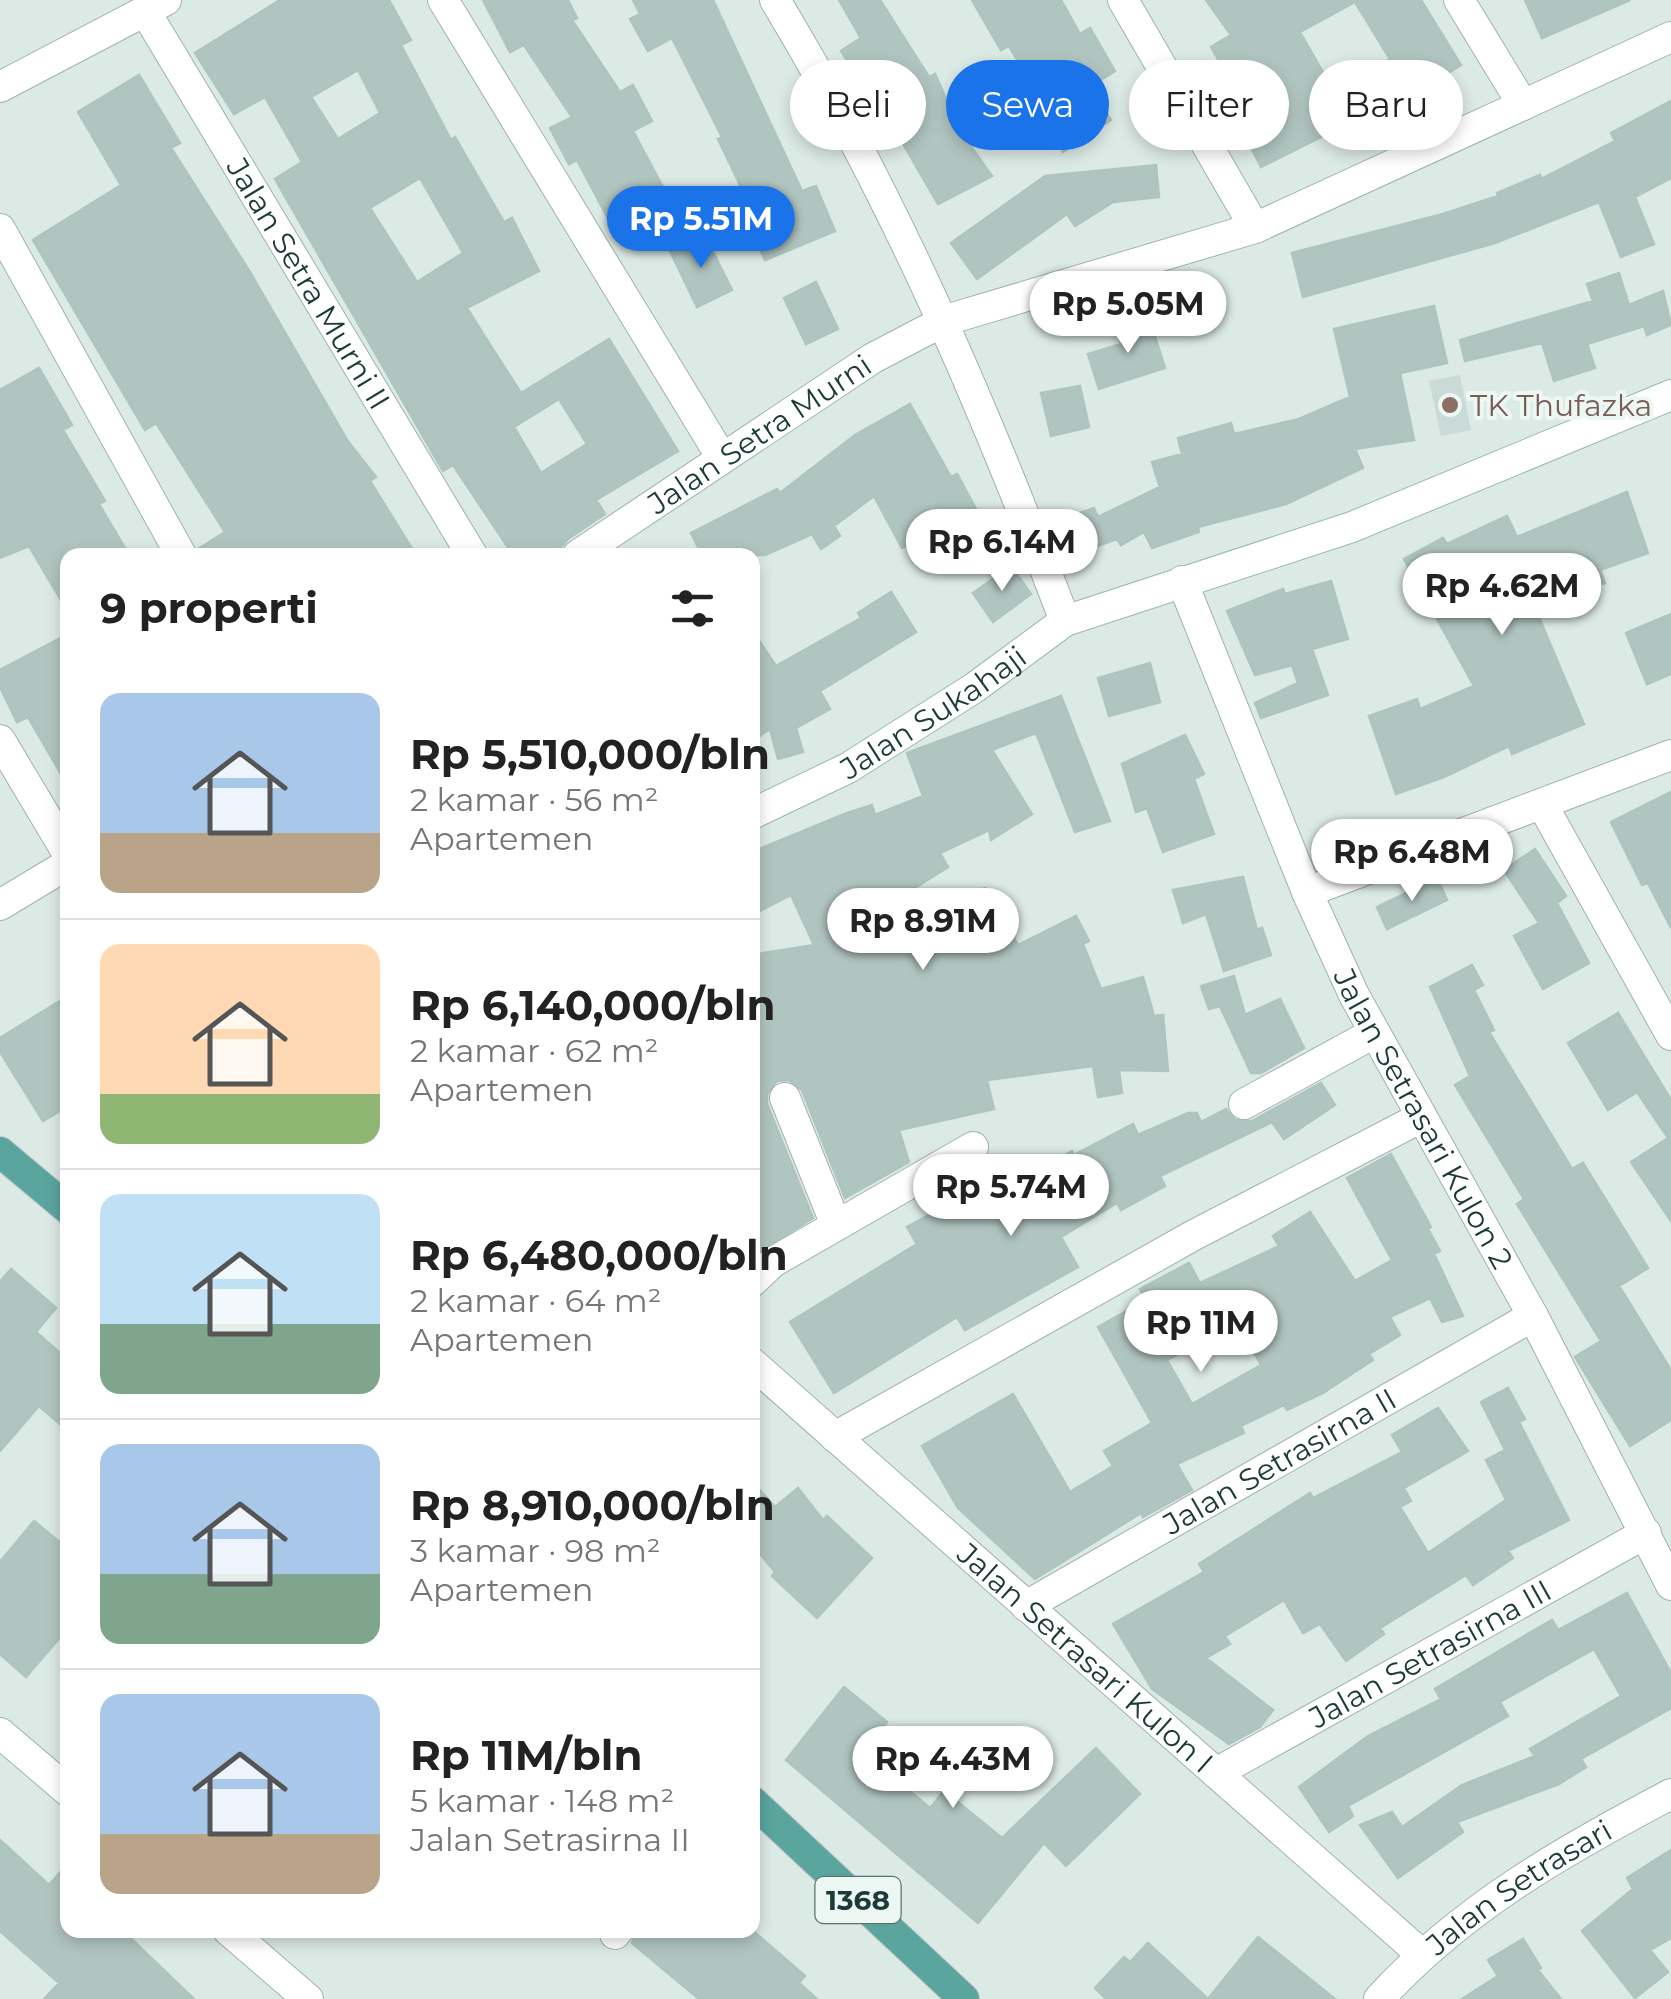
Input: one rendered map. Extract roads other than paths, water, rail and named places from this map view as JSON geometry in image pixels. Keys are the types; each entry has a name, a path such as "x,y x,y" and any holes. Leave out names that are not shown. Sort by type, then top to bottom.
{"main road":[{"path":"0,1152 60,1202"},
{"name":"1368","path":"760,1808 964,1999"}],"street":[{"path":"442,0 722,458"},
{"path":"775,0 833,96 946,320 1065,621"},
{"path":"1123,0 1255,228"},
{"path":"1460,0 1523,105"},
{"path":"0,86 155,6"},
{"name":"Jalan Setra Murni II","path":"155,6 468,548"},
{"name":"Jalan Setra Murni","path":"588,548 872,358 946,320 1255,228 1671,36"},
{"path":"0,228 178,548"},
{"name":"Jalan Sukahaji","path":"760,810 848,768 974,688 1065,621 1352,528 1671,394"},
{"name":"Jalan Setrasari Kulon 2","path":"1182,581 1306,892 1374,1032 1534,1316 1671,1585"},
{"path":"0,740 60,841"},
{"path":"1306,892 1671,755"},
{"path":"1543,806 1671,1035"},
{"path":"0,905 60,869"},
{"path":"1244,1104 1374,1032"},
{"path":"786,1098 836,1225"},
{"path":"834,1437 1194,1235 1420,1118"},
{"path":"760,1274 773,1262 973,1147"},
{"name":"Jalan Setrasirna II","path":"1026,1606 1534,1316"},
{"name":"Jalan Setrasari Kulon I","path":"760,1370 1420,1954"},
{"name":"Jalan Setrasirna III","path":"1216,1773 1646,1533"},
{"path":"0,1732 60,1784"},
{"name":"Jalan Setrasari","path":"1379,1999 1420,1954 1540,1866 1671,1794"},
{"path":"237,1938 308,1999"}],"place":[{"name":"TK Thufazka","path":"1450,405"}]}
